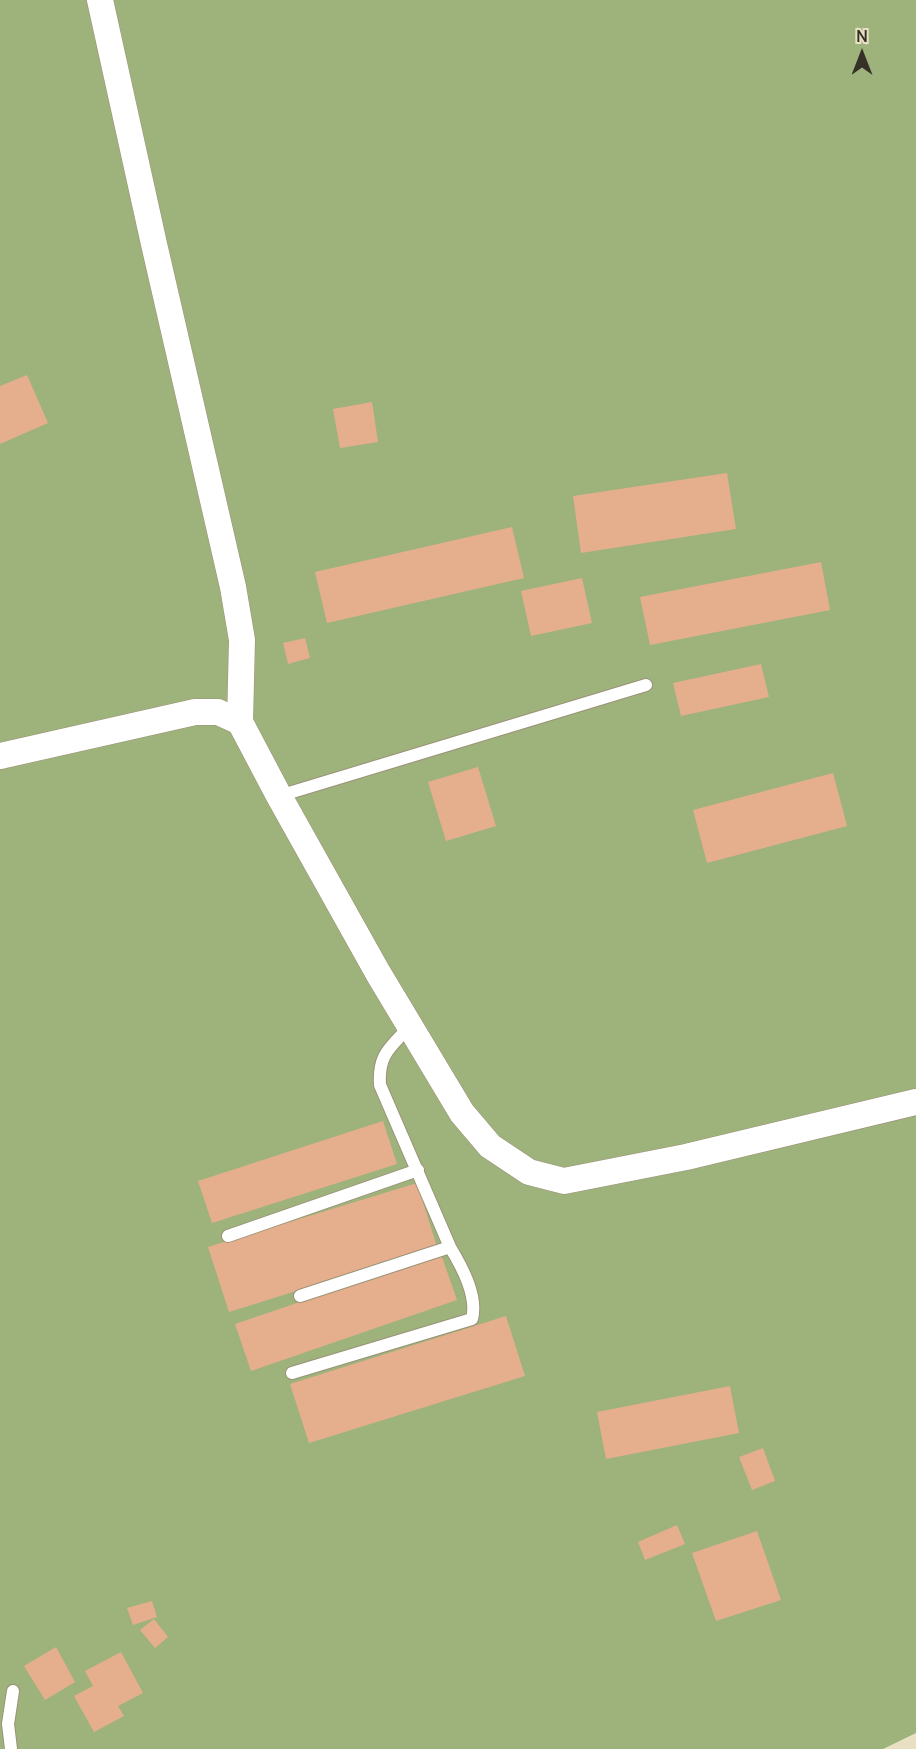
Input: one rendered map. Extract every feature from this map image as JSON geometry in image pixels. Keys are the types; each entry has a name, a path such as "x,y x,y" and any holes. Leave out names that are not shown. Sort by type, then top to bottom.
{"street":[{"path":"100,0 233,587 242,640 240,722 279,796 462,1113 490,1146 529,1172 564,1181 686,1157 916,1102"},
{"path":"0,756 195,712 218,712 240,722"}],"lane":[{"path":"279,796 646,686"},
{"path":"292,1373 472,1319 474,1309 472,1296 380,1085 379,1068 384,1054 410,1026"},
{"path":"228,1236 418,1170"},
{"path":"300,1296 450,1247"},
{"path":"11,1749 8,1724 13,1691"}],"green space":[{"path":"0,0 916,0 916,1733 883,1749 0,1749"}],"building":[{"path":"27,375 48,423 0,444 0,386"},
{"path":"372,402 378,442 340,448 333,409"},
{"path":"727,473 736,529 581,553 573,496"},
{"path":"512,527 524,578 327,623 315,572"},
{"path":"821,562 830,610 650,645 640,597"},
{"path":"582,578 592,623 531,636 521,591"},
{"path":"305,638 310,658 288,664 283,643"},
{"path":"761,664 769,697 681,716 673,683"},
{"path":"478,767 496,826 446,841 428,782"},
{"path":"833,773 847,826 707,863 693,810"},
{"path":"383,1121 397,1164 212,1223 198,1181"},
{"path":"417,1183 437,1247 229,1312 208,1247"},
{"path":"441,1254 457,1300 251,1371 235,1324"},
{"path":"506,1316 525,1376 309,1443 290,1384"},
{"path":"730,1386 739,1433 606,1459 597,1412"},
{"path":"763,1448 775,1481 752,1490 739,1457"},
{"path":"677,1525 685,1544 645,1560 638,1542"},
{"path":"757,1531 781,1600 716,1621 692,1553"},
{"path":"152,1601 157,1617 133,1625 127,1608"},
{"path":"154,1619 168,1637 155,1648 140,1630"},
{"path":"56,1647 75,1682 45,1700 24,1666"},
{"path":"121,1652 143,1693 118,1706 124,1716 94,1732 74,1696 93,1686 85,1671"}]}
